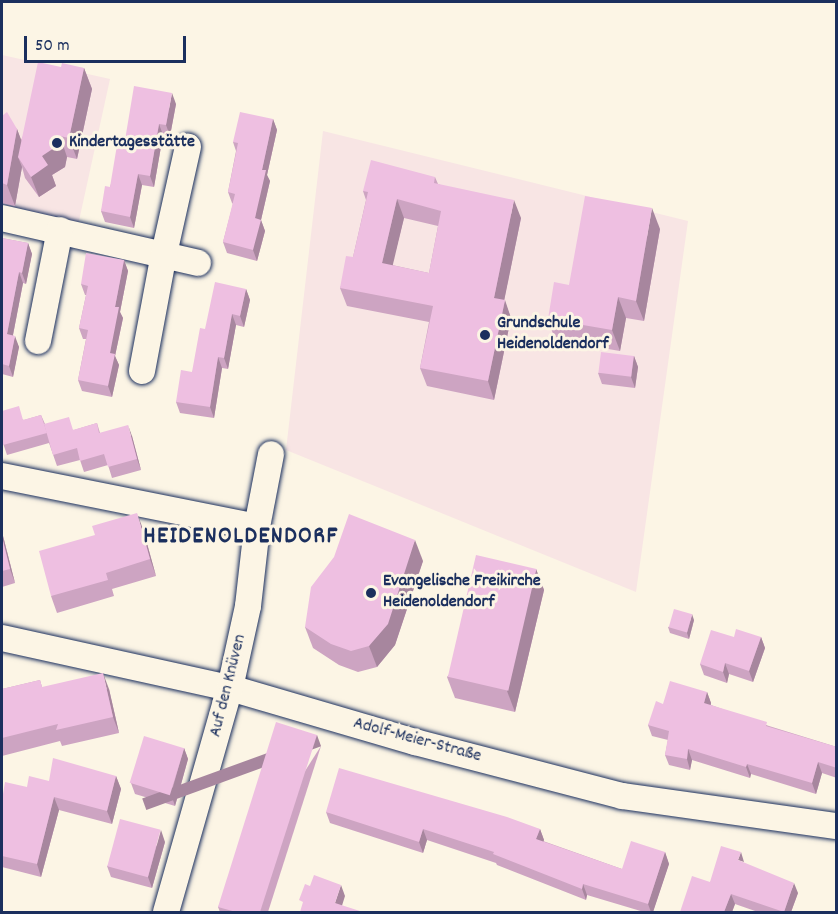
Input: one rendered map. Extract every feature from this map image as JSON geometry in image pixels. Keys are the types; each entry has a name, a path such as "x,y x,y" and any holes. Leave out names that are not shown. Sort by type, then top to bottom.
{"street":[{"path":"142,371 164,254 188,147"},
{"path":"2,218 198,263"},
{"path":"38,341 60,230"},
{"name":"Auf den Knüven","path":"166,912 230,688 248,606 257,527 271,454"},
{"path":"2,476 257,527"},
{"name":"Adolf-Meier-Straße","path":"2,638 230,688 415,742 622,796 837,826"}],"shaded area":[{"path":"2,55 110,79 77,230 2,213"},
{"name":"Grundschule Heidenoldendorf","path":"323,131 688,221 636,592 286,450"}],"building":[{"path":"38,62 61,67 62,63 84,68 69,138 60,136 57,146 42,156 48,165 31,177 18,157"},
{"path":"134,86 172,93 166,125 159,124 150,176 138,174 130,217 101,211 105,186 110,187 118,139 125,140"},
{"path":"7,112 17,129 7,185 2,183 2,116"},
{"path":"240,112 273,119 262,170 266,170 255,218 261,220 253,250 223,242 235,194 228,192 238,143 233,142"},
{"path":"371,160 435,177 434,183 514,200 494,298 505,300 488,381 420,368 433,306 340,288 346,256 353,257 368,192 363,191","holes":["397,199 441,211 429,273 382,263"]},
{"path":"585,196 652,208 636,301 618,297 612,330 548,319 554,282 569,285"},
{"path":"2,238 28,243 22,273 19,272 7,334 15,336 9,366 2,364"},
{"path":"86,253 124,260 115,307 119,307 110,353 115,354 108,386 78,380 88,330 79,328 88,286 81,284"},
{"path":"215,282 246,289 240,316 232,314 224,358 218,357 210,407 176,402 181,370 192,372 200,328 205,329"},
{"path":"601,352 634,356 631,377 598,373"},
{"path":"19,406 23,420 41,415 47,433 3,445 2,411"},
{"path":"69,417 73,430 97,423 99,433 128,425 137,459 108,467 104,454 80,461 77,448 53,455 44,424"},
{"path":"137,513 150,559 106,573 108,580 51,596 39,551 95,535 92,526"},
{"name":"Evangelische Freikirche Heidenoldendorf","path":"349,514 415,540 388,624 369,646 351,651 331,644 305,627 311,587 334,557"},
{"path":"2,537 10,569 2,571"},
{"path":"476,555 536,569 508,691 448,677"},
{"path":"674,609 692,614 687,633 669,627"},
{"path":"736,629 761,637 749,671 725,663 723,672 700,664 711,630 734,637"},
{"path":"103,673 113,717 56,730 58,724 2,738 2,689 40,680 42,687"},
{"path":"670,681 707,692 704,703 767,722 766,726 837,747 837,768 818,762 812,783 747,764 746,767 688,749 687,759 665,755 669,731 648,725 656,701 663,704"},
{"path":"276,722 317,735 260,912 236,912 218,907"},
{"path":"144,736 184,748 170,795 130,783"},
{"path":"53,758 116,776 107,811 54,797 37,864 2,856 2,800 5,782 27,787 29,776 49,781"},
{"path":"339,768 507,817 540,829 536,839 622,869 631,841 665,852 648,904 583,884 582,889 493,854 494,852 423,829 419,842 326,812"},
{"path":"120,819 161,830 148,877 107,866"},
{"path":"721,846 741,852 738,860 794,883 784,912 731,894 724,912 680,912 692,876 710,882"},
{"path":"314,875 341,885 335,903 363,912 300,912 303,902 299,900 305,884 310,886"}],"place":[{"name":"Kindertagesstätte","path":"57,143"},
{"name":"Grundschule Heidenoldendorf","path":"485,335"},
{"name":"Evangelische Freikirche Heidenoldendorf","path":"371,593"}],"district":[{"name":"HEIDENOLDENDORF","path":"241,538"}]}
